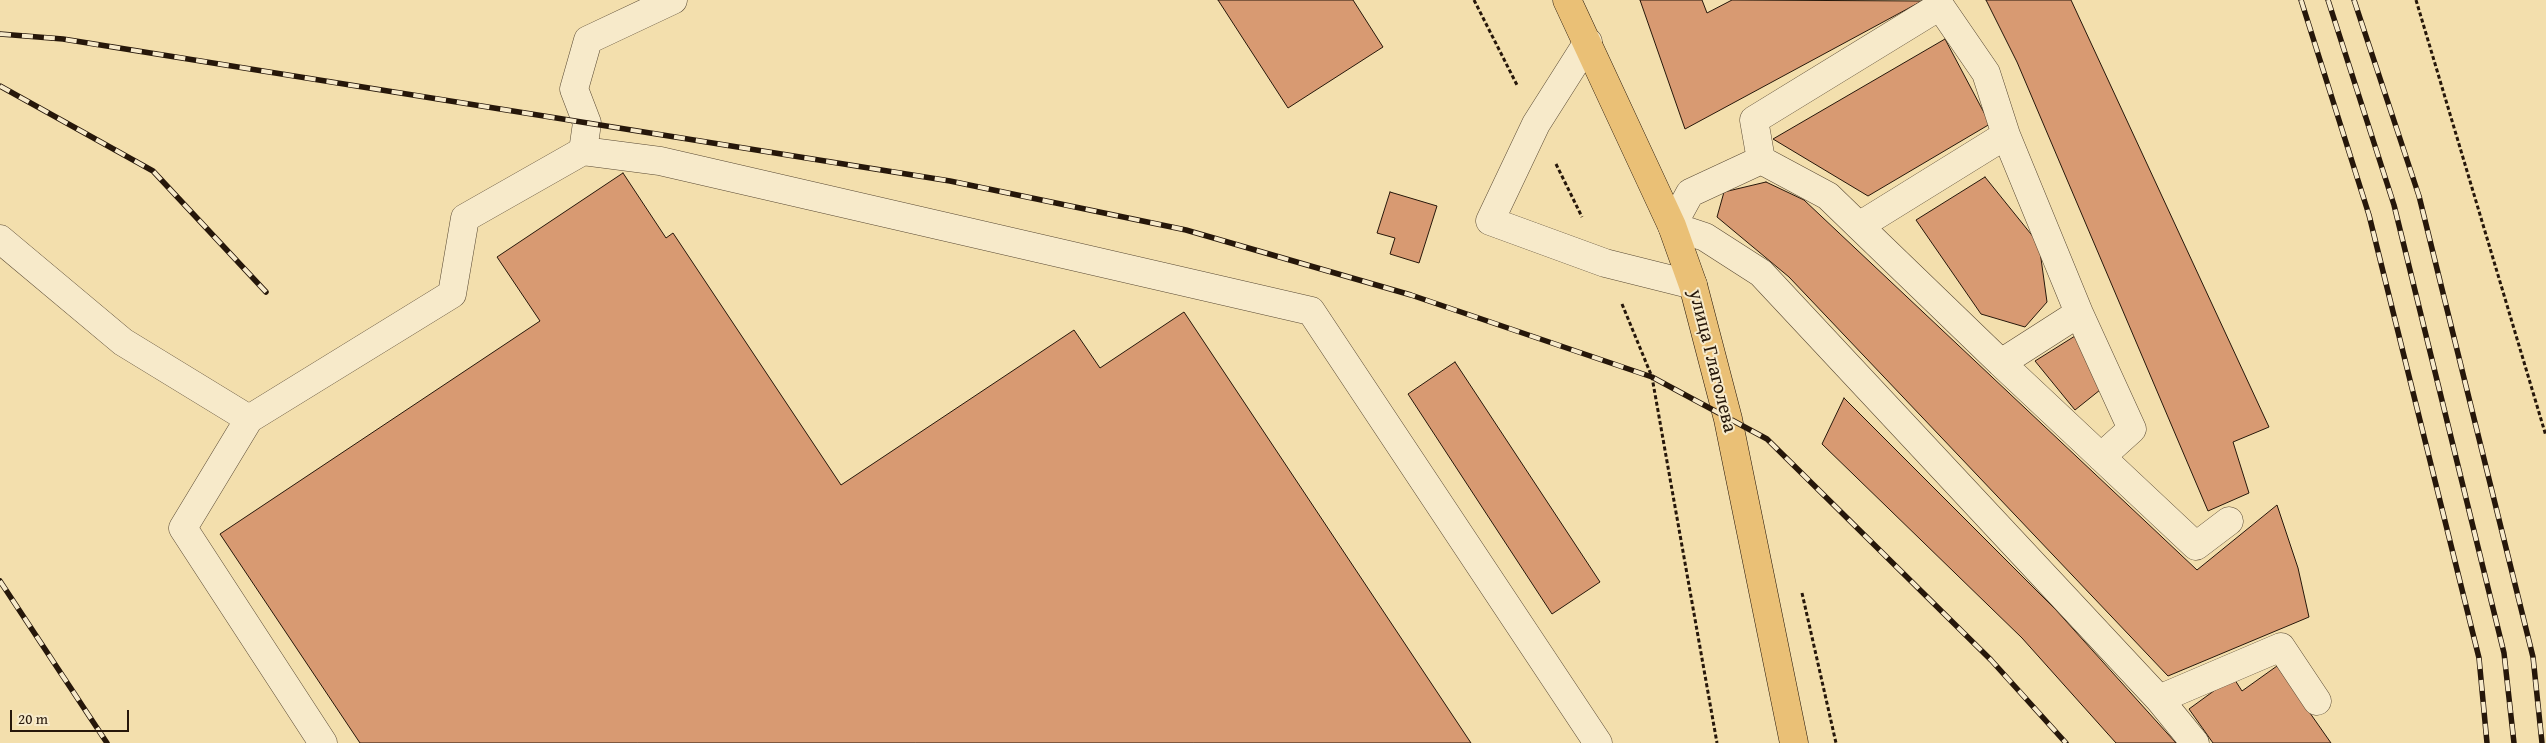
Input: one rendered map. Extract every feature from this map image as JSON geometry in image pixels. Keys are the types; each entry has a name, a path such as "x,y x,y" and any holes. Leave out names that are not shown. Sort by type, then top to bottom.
{"main road":[{"name":"улица Глаголева","path":"1568,0 1672,226 1693,286 1728,419 1794,743"}],"lane":[{"path":"584,151 587,123 574,89 588,40 673,0"},
{"path":"1761,160 1754,120 1940,6 1986,73 2006,135 2079,313 2132,429 2101,457"},
{"path":"1588,42 1536,124 1490,221 1605,263 1693,286"},
{"path":"1859,226 2006,135"},
{"path":"323,743 183,528 249,419 452,294 465,218 584,151 660,161 1311,311 1598,743"},
{"path":"1761,160 1690,193 1672,226 1705,238 1761,272 2159,699 2195,743"},
{"path":"1761,160 1828,196 2196,546 2229,521"},
{"path":"0,239 123,342 249,419"},
{"path":"2002,363 2079,313"},
{"path":"2159,699 2282,647 2318,701"}],"path":[{"path":"1474,0 1605,263 1652,377 1718,743"},
{"path":"2416,0 2546,436"}],"building":[{"path":"1218,0 1353,0 1383,47 1288,108"},
{"path":"1640,0 1702,0 1707,13 1732,0 1922,1 1685,129"},
{"path":"1986,0 2071,0 2269,427 2233,442 2249,493 2208,511 2017,62"},
{"path":"1945,39 1990,124 1868,196 1773,139"},
{"path":"623,173 666,238 673,233 841,485 1074,330 1100,368 1184,312 1471,743 360,743 220,534 540,321 497,257"},
{"path":"1985,177 2039,244 2047,302 2025,327 1981,314 1916,220"},
{"path":"1766,182 1804,200 2197,570 2277,505 2298,568 2309,617 2168,676 1789,277 1717,217 1724,192"},
{"path":"1390,192 1437,206 1419,263 1390,254 1395,238 1377,233"},
{"path":"2075,336 2105,386 2075,410 2035,361"},
{"path":"1455,362 1600,582 1552,614 1408,394"},
{"path":"1844,398 2056,610 2176,743 2116,743 2022,638 1822,444"},
{"path":"2277,666 2331,743 2213,743 2189,709 2233,677 2242,691"}],"railway":[{"path":"2301,0 2369,215 2479,658 2487,743"},
{"path":"2328,0 2394,205 2504,653 2514,743"},
{"path":"2354,0 2419,196 2533,657 2542,743"},
{"path":"0,34 63,39 950,181 1186,230 1411,295 1652,377 1767,439 1991,660 2066,743"},
{"path":"0,86 153,171 266,292"},
{"path":"0,581 107,743"}]}
